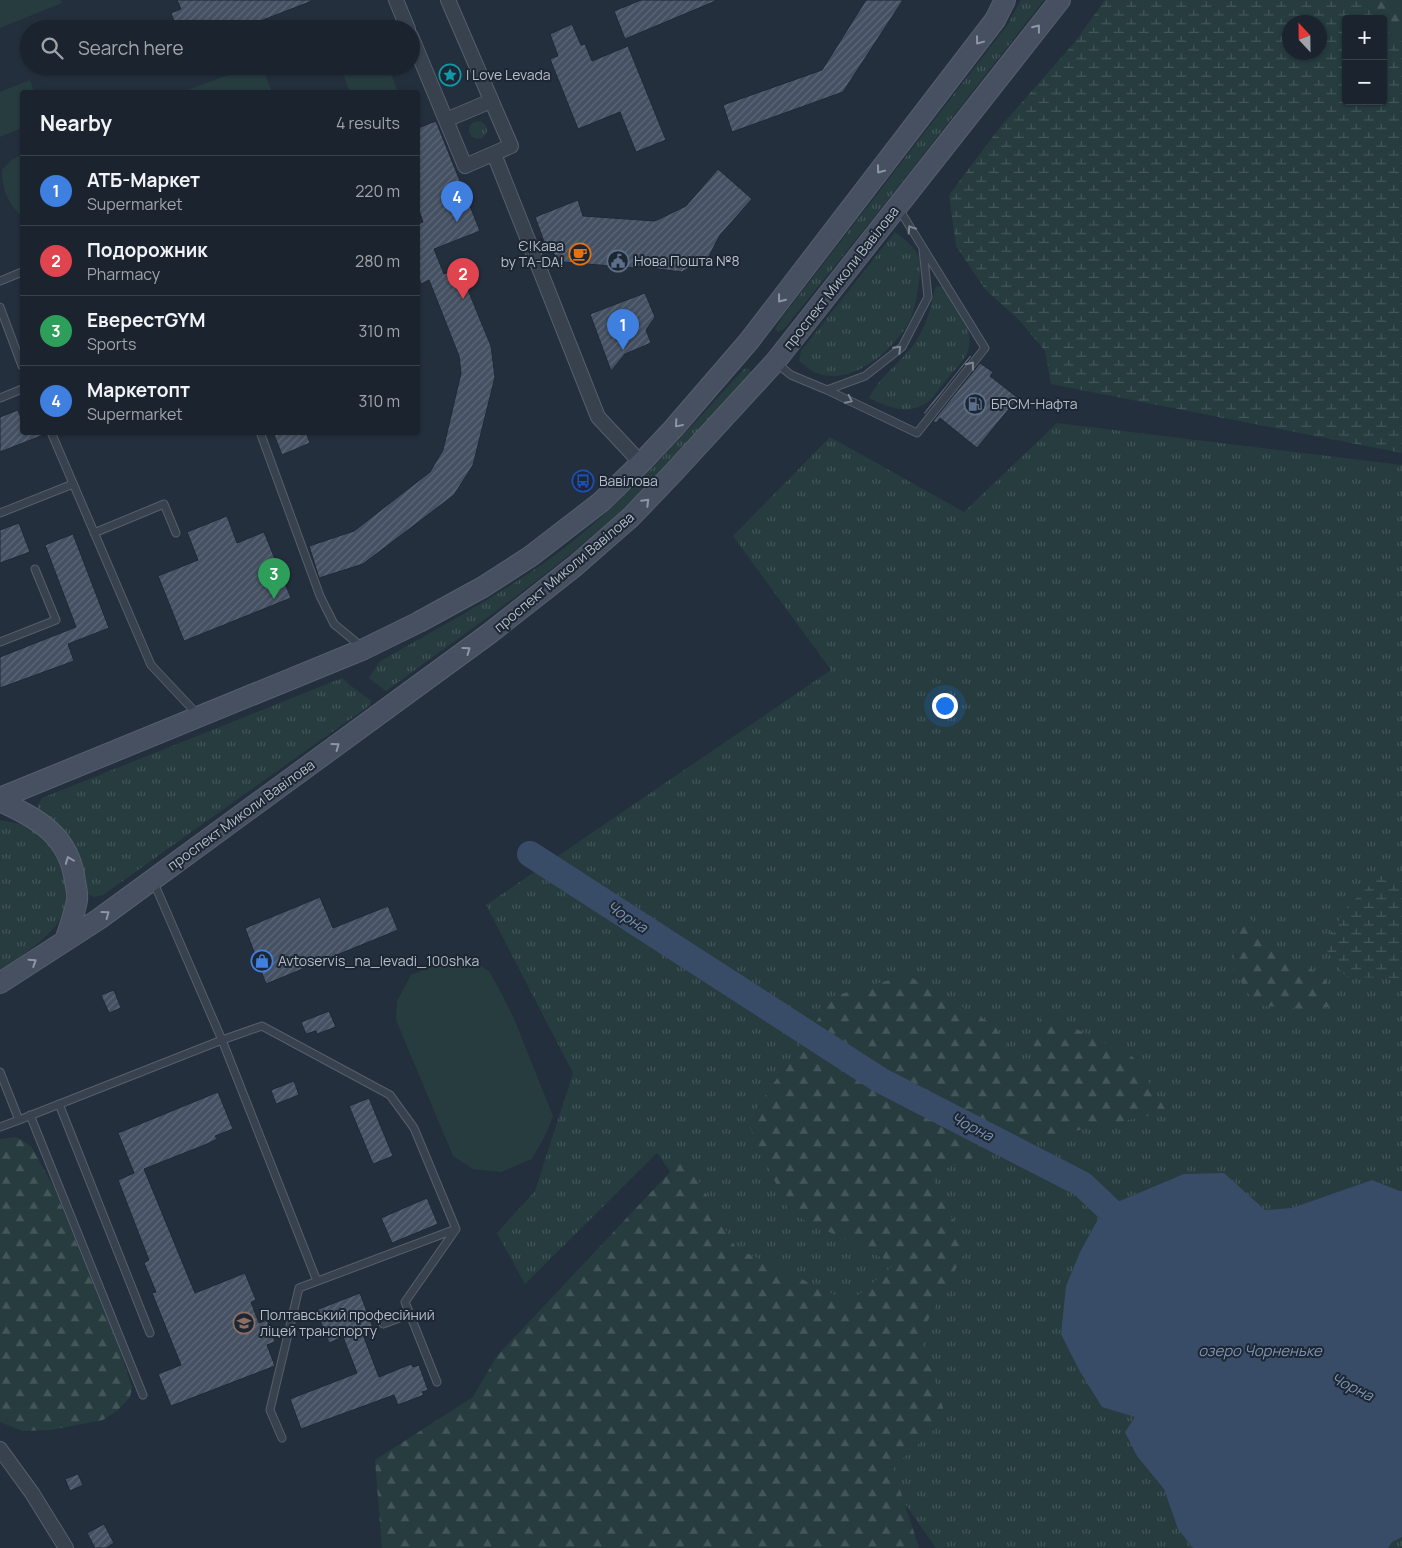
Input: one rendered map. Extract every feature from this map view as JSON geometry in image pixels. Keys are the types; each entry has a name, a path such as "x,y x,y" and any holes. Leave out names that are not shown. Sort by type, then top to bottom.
{"main road":[{"path":"0,800 364,649 419,622 467,596 531,556 601,502 673,430 749,341 995,20 1005,0"},
{"name":"проспект Миколи Вавілова","path":"0,983 98,919 153,880 490,633 575,566 646,502 775,362 1060,0"},
{"path":"749,341 775,362"},
{"path":"0,800 32,816 50,831 66,850 74,871 77,899 65,941"}],"street":[{"path":"396,0 404,20"},
{"path":"420,58 465,166 511,146 448,0"},
{"path":"446,120 491,101"},
{"path":"494,154 598,417 641,463"},
{"path":"0,1449 32,1493 66,1548"}],"lane":[{"path":"775,362 791,375 917,433 985,348 897,206"},
{"path":"827,390 865,376 902,347 928,297 922,247"},
{"path":"0,281 20,273"},
{"path":"0,307 20,361"},
{"path":"0,398 20,390"},
{"path":"52,435 151,665 200,717"},
{"path":"261,435 329,616 334,624 364,649"},
{"path":"0,513 73,484"},
{"path":"94,533 164,504 176,533"},
{"path":"0,642 56,620 35,569"},
{"path":"153,880 222,1040 317,1281"},
{"path":"0,1127 262,1026 390,1096 414,1128 456,1229"},
{"path":"0,1072 19,1120"},
{"path":"59,1104 150,1333"},
{"path":"30,1115 143,1395"},
{"path":"282,1438 270,1410 299,1288 456,1229"},
{"path":"437,1382 405,1302 456,1229"},
{"path":"383,1324 410,1314"}],"green space":[{"path":"0,0 61,0 62,3 0,28"},
{"path":"1021,0 1044,0 883,206 784,329 778,332 775,329 784,315 1008,24"},
{"path":"1105,0 1360,0 1373,15 1342,15 1342,105 1387,105 1387,30 1402,40 1402,453 1051,384 1045,351 1020,321 985,289 956,246 949,195 1001,126 1074,43"},
{"path":"1360,0 1402,0 1402,40 1387,30 1387,15 1373,15"},
{"path":"228,75 265,75 271,90 187,90"},
{"path":"343,75 391,75 397,90 349,90"},
{"path":"30,80 33,90 20,90 20,129 0,137 0,92"},
{"path":"474,121 482,121 487,126 485,137 474,139 469,134 469,126"},
{"path":"20,156 20,214 11,204 3,183 2,170 11,160"},
{"path":"895,232 912,247 920,261 920,274 915,303 911,318 906,327 889,348 866,366 854,372 840,376 827,376 812,371 799,361 801,351"},
{"path":"938,286 943,287 957,307 968,330 969,346 964,359 933,397 921,406 913,409 898,409 869,398 878,384 916,341 927,320 935,288"},
{"path":"749,368 751,372 674,459 624,508 567,557 386,691 369,678 379,662 506,588 578,537 622,498 744,369"},
{"path":"1057,423 1402,465 1402,1548 936,1548 657,1153 525,1284 497,1233 535,1191 573,1073 486,905 831,670 733,536 830,437 964,512"},
{"path":"342,678 371,701 370,705 103,895 94,897 86,893 38,813 37,806 42,798"},
{"path":"0,820 17,823 26,827 54,847 63,866 67,893 63,911 56,926 33,947 0,972"},
{"path":"1385,871 1402,879 1402,978 1346,977 1323,945 1348,906"},
{"path":"1248,916 1274,949 1323,976 1339,1006 1305,1009 1255,1005 1233,969 1237,925"},
{"path":"455,957 477,963 490,972 513,1016 553,1116 547,1132 532,1159 501,1172 473,1169 453,1156 396,1020 397,1001 411,975"},
{"path":"907,975 994,1025 1026,1077 1042,1012 1133,1057 1167,1112 1011,1144 930,1174 967,1248 921,1333 946,1418 893,1468 919,1548 382,1548 375,1460 473,1397 497,1356 685,1156 736,1248 850,1302 895,1264 790,1213 747,1122 834,996"},
{"path":"16,1137 31,1146 54,1188 119,1347 132,1388 130,1397 118,1410 103,1420 50,1430 23,1431 0,1422 0,1139"}],"water":[{"name":"озеро Чорненьке","path":"1224,1173 1265,1210 1292,1208 1372,1180 1402,1192 1402,1537 1392,1542 1388,1548 1193,1548 1178,1529 1164,1489 1137,1456 1125,1432 1135,1417 1102,1407 1079,1370 1061,1334 1066,1286 1080,1252 1097,1221 1110,1205 1184,1174"}],"building":[{"path":"177,0 312,0 263,20 174,20 171,13 181,9"},
{"path":"641,0 718,0 625,39 614,11"},
{"path":"866,0 903,0 843,92 732,132 723,105 822,70"},
{"path":"572,24 581,45 585,44 592,61 628,46 666,140 636,152 620,112 578,129 550,59 558,56 550,34"},
{"path":"436,121 480,231 434,249 444,274 459,268 491,346 495,377 473,465 454,495 363,564 319,578 309,546 354,531 430,472 443,450 461,373 459,356 429,280 421,284 420,281 420,223 423,222 420,214 420,127"},
{"path":"718,169 752,199 720,235 708,258 682,272 635,266 636,268 563,262 546,247 535,217 578,200 583,216 655,221 686,206"},
{"path":"645,293 655,317 646,330 651,343 625,354 611,371 590,314"},
{"path":"970,355 972,356 925,415 923,413"},
{"path":"980,363 993,372 990,376 1018,398 977,448 940,418 936,423 933,421"},
{"path":"18,410 20,416 20,435 43,435 0,452 0,417"},
{"path":"274,435 307,435 310,443 282,455"},
{"path":"227,516 237,543 264,532 291,598 184,641 158,576 198,560 187,532"},
{"path":"19,523 30,552 0,563 0,530"},
{"path":"73,534 109,628 68,644 74,661 0,688 0,657 76,627 45,545"},
{"path":"320,897 333,928 388,906 398,930 266,984 245,928"},
{"path":"114,990 121,1008 109,1013 101,995"},
{"path":"329,1011 336,1027 317,1034 316,1031 306,1034 301,1022"},
{"path":"294,1081 299,1095 276,1104 271,1090"},
{"path":"218,1092 233,1129 215,1136 217,1139 207,1144 144,1169 195,1293 245,1273 256,1300 251,1302 259,1323 267,1320 275,1342 267,1345 275,1366 171,1406 158,1374 181,1365 152,1293 156,1292 144,1263 149,1260 118,1180 134,1173 118,1133"},
{"path":"369,1098 393,1156 373,1164 349,1106"},
{"path":"427,1198 438,1224 392,1243 381,1218"},
{"path":"360,1293 373,1328 362,1332 379,1377 411,1364 413,1367 419,1365 428,1390 422,1392 424,1395 398,1405 394,1395 301,1429 290,1399 357,1373 343,1337 329,1343 316,1310"},
{"path":"78,1474 83,1485 70,1491 65,1479"},
{"path":"104,1524 114,1543 106,1548 95,1548 87,1533"}],"waterway":[{"name":"Чорна","path":"530,854 880,1080 1082,1184 1133,1232"}],"place":[{"name":"I Love Levada","path":"450,75"},
{"name":"Маркетопт","path":"457,222"},
{"name":"Є!Кава by TA-DA!","path":"580,254"},
{"name":"Нова Пошта №8","path":"618,261"},
{"name":"Подорожник","path":"463,299"},
{"name":"АТБ-Маркет","path":"623,350"},
{"name":"БРСМ-Нафта","path":"975,404"},
{"name":"Вавілова","path":"583,481"},
{"name":"ЕверестGYM","path":"274,599"},
{"name":"Avtoservis_na_levadi_100shka","path":"262,961"},
{"name":"Полтавський професійний ліцей транспорту","path":"244,1323"}]}
